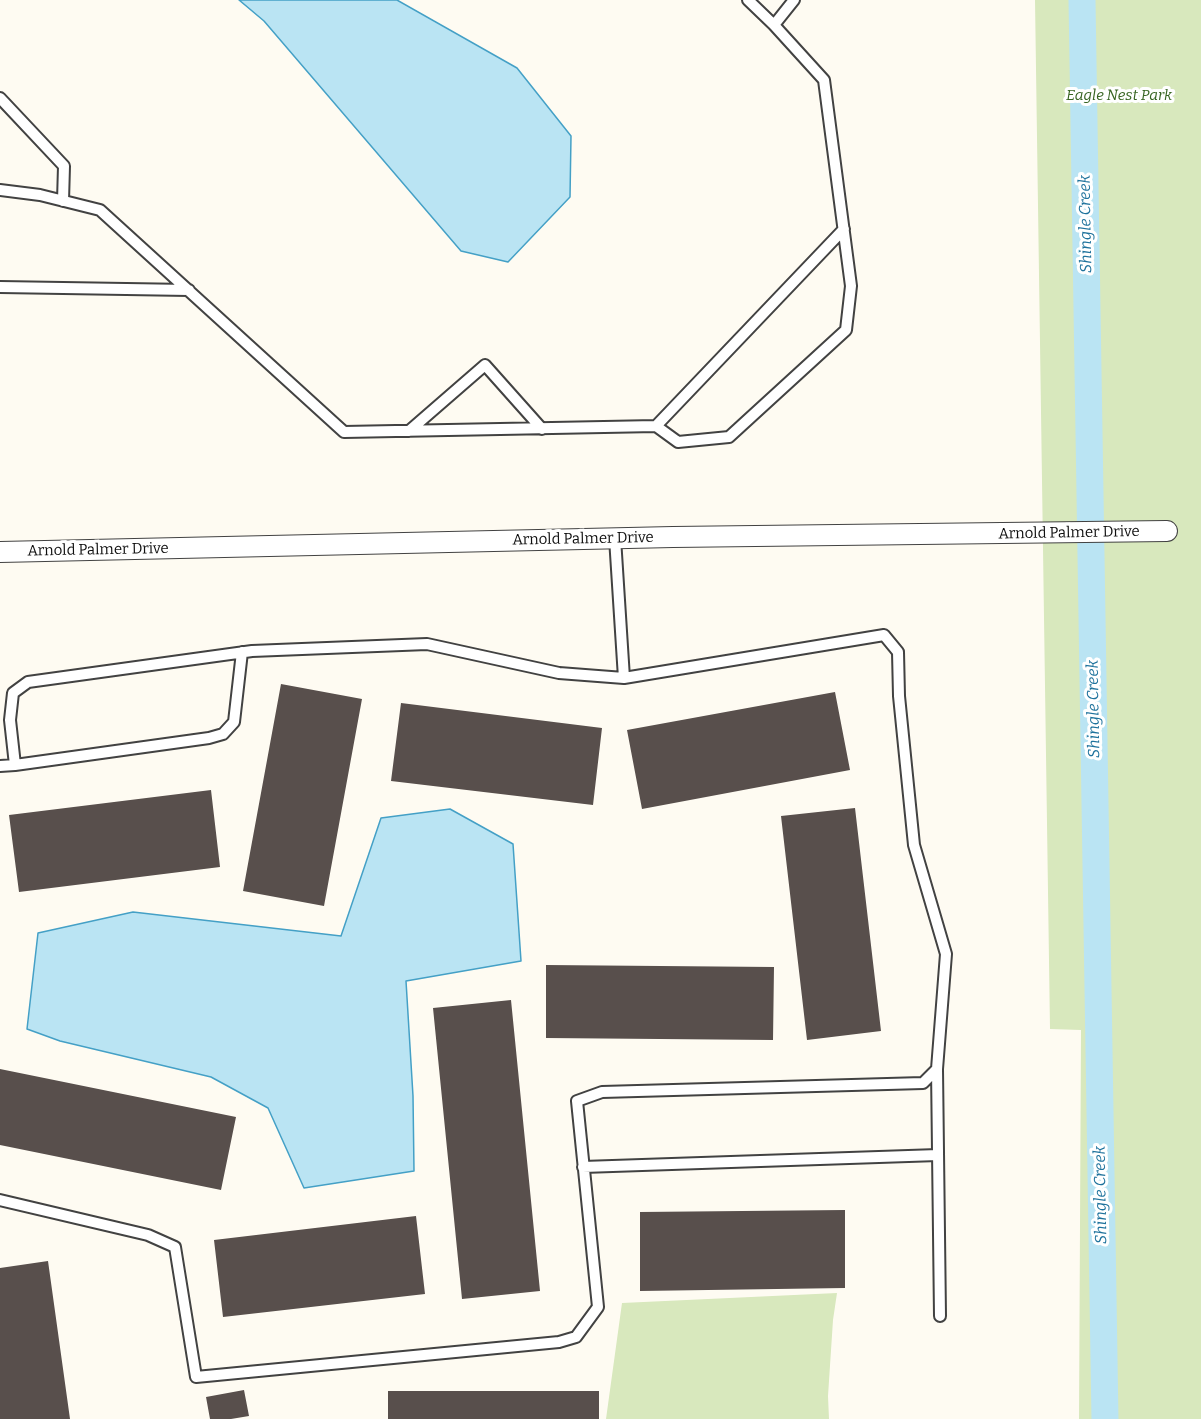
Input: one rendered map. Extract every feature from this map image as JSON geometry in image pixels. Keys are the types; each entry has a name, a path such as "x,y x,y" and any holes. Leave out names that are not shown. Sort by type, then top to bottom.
{"street":[{"name":"Arnold Palmer Drive","path":"0,552 615,538 1167,531"}],"lane":[{"path":"0,190 40,195 100,210 344,432 656,426 678,442 729,437 846,330 851,286 824,80 774,24 748,0"},
{"path":"774,24 794,0"},
{"path":"0,98 64,166 63,201"},
{"path":"656,426 844,229"},
{"path":"0,287 189,290"},
{"path":"408,431 485,365 542,429"},
{"path":"615,538 624,678"},
{"path":"15,765 10,720 13,693 28,682 243,652 427,644 559,673 624,678 884,635 898,652 899,696 914,845 946,954 937,1069 940,1316"},
{"path":"0,766 209,738 223,734 234,722 243,652"},
{"path":"0,1200 148,1235 175,1247 196,1377 559,1342 576,1337 598,1307 577,1101 602,1092 922,1083 937,1069"},
{"path":"584,1167 938,1155"}],"green space":[{"name":"Eagle Nest Park","path":"1035,0 1201,0 1201,1419 1079,1419 1081,1030 1050,1029"},
{"path":"837,1293 828,1396 829,1419 606,1419 622,1303"}],"water":[{"path":"239,0 397,0 517,68 571,136 570,197 508,262 461,251 264,21"},
{"path":"450,809 513,844 521,961 406,981 413,1096 414,1171 304,1188 268,1108 211,1077 60,1041 27,1029 38,933 133,912 341,936 381,818"}],"building":[{"path":"281,684 362,699 324,906 243,891"},
{"path":"835,692 850,770 642,809 627,730"},
{"path":"401,703 602,728 593,805 391,781"},
{"path":"211,790 220,867 19,892 9,815"},
{"path":"855,808 881,1031 807,1040 781,816"},
{"path":"546,965 774,967 773,1040 546,1038"},
{"path":"511,1000 540,1291 462,1299 433,1008"},
{"path":"0,1069 236,1117 221,1190 0,1145"},
{"path":"845,1210 845,1288 640,1291 640,1212"},
{"path":"416,1216 425,1294 223,1317 214,1240"},
{"path":"48,1261 70,1419 0,1419 0,1268"},
{"path":"244,1390 249,1416 210,1419 206,1397"},
{"path":"388,1391 599,1391 599,1419 388,1419"}],"waterway":[{"name":"Shingle Creek","path":"1082,0 1105,1419"}]}
